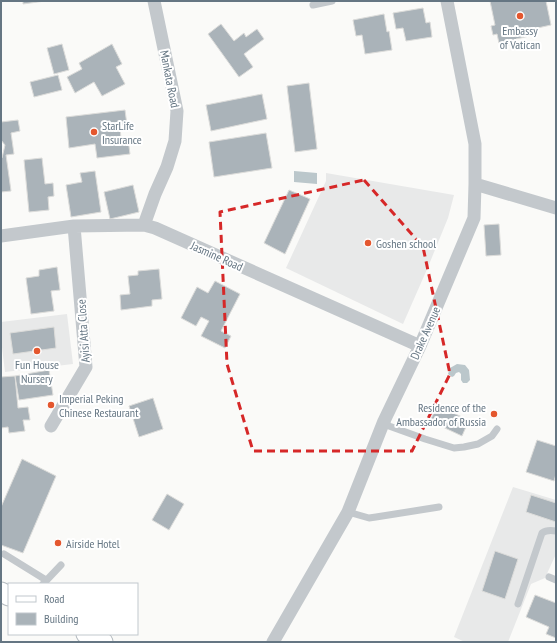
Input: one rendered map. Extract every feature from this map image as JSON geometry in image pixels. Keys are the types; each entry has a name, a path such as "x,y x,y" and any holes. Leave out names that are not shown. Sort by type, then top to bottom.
{"street":[{"name":"Mankata Road","path":"144,225 155,194 167,167 175,141 177,111 154,1"},
{"name":"Drake Avenue","path":"273,642 348,512 384,421 420,346 474,218 475,144 447,1"},
{"path":"475,184 556,208"},
{"name":"Jasmine Road","path":"1,236 74,226 144,225 155,228 420,346"},
{"name":"Ayisi Atta Close","path":"51,426 86,367 74,226"},
{"path":"88,635 103,642"}],"lane":[{"path":"313,5 332,1"},
{"path":"384,421 390,426 454,448 478,444 492,436 497,429"},
{"path":"348,512 369,518 376,518 440,507"},
{"path":"518,604 542,534 551,530 556,531"},
{"path":"4,554 44,582 61,564"},
{"path":"549,577 556,580"}],"highlighted area":[{"path":"364,180 423,247 450,374 412,451 253,451 227,364 220,212"}],"shaded area":[{"path":"294,171 317,173 317,184 294,182"},
{"name":"Goshen school","path":"326,173 454,195 448,218 403,324 286,268 326,181"},
{"name":"Fun House Nursery","path":"67,314 73,364 5,372 1,339 1,322"},
{"path":"457,364 465,365 469,370 470,380 467,383 463,383 459,372 452,377 448,374 450,368"},
{"path":"513,487 556,500 556,554 545,578 531,584 508,642 465,642 454,637"}],"building":[{"path":"23,1 45,1 23,4"},
{"path":"490,1 546,1 551,25 533,29 534,35 516,39 517,43 504,46 503,42 499,43 497,34 493,35 491,26 495,25"},
{"path":"423,8 426,23 430,22 432,37 406,41 403,28 396,29 393,13"},
{"path":"384,14 392,50 365,54 362,35 356,36 353,20"},
{"path":"221,24 234,41 244,33 246,37 257,29 264,39 244,54 253,67 239,77 208,34"},
{"path":"62,44 69,70 54,74 47,48"},
{"path":"112,44 122,64 116,67 125,84 102,96 94,82 75,93 67,77 82,69 79,63"},
{"path":"58,75 62,90 34,97 30,82"},
{"path":"309,83 317,149 295,152 287,86"},
{"path":"262,94 267,119 211,131 206,105"},
{"name":"StarLife Insurance","path":"125,110 127,125 120,125 121,140 128,139 130,154 97,158 95,144 69,148 66,117"},
{"path":"18,120 20,131 11,133 14,154 6,155 11,191 1,192 1,158 5,145 1,140 1,122"},
{"path":"266,133 272,168 214,177 209,142"},
{"path":"42,158 45,184 53,183 54,196 48,197 49,210 29,212 24,160"},
{"path":"95,171 101,212 71,217 66,185 82,182 80,173"},
{"path":"133,185 139,212 110,219 104,192"},
{"path":"289,190 310,199 285,254 264,243"},
{"path":"499,224 501,255 486,256 484,225"},
{"path":"57,267 60,290 51,291 54,311 31,314 26,278 39,276 39,270"},
{"path":"159,269 162,299 152,300 152,306 121,310 120,295 130,294 128,276 138,275 138,271"},
{"path":"215,281 240,294 221,331 231,336 225,348 201,336 209,321 201,317 196,326 181,318 197,287 208,293"},
{"path":"54,327 56,348 13,354 10,333"},
{"path":"49,370 53,395 19,400 15,376"},
{"path":"15,376 18,408 28,407 30,420 23,420 25,431 9,433 8,427 1,428 1,377"},
{"path":"153,398 163,429 139,437 129,406"},
{"path":"437,406 469,420 462,436 430,421"},
{"path":"537,440 556,446 556,474 554,481 526,472"},
{"path":"22,459 56,476 23,553 1,545 1,507"},
{"path":"167,494 184,504 169,530 152,520"},
{"path":"531,495 556,503 556,522 526,512"},
{"path":"495,551 518,559 505,599 482,591"},
{"path":"535,595 556,603 556,638 546,634 549,627 526,617"}],"place":[{"name":"Embassy of Vatican","path":"520,16"},
{"name":"StarLife Insurance","path":"94,132"},
{"name":"Goshen school","path":"368,243"},
{"name":"Fun House Nursery","path":"37,351"},
{"name":"Imperial Peking Chinese Restaurant","path":"51,405"},
{"name":"Residence of the Ambassador of Russia","path":"494,414"},
{"name":"Airside Hotel","path":"58,543"}]}
